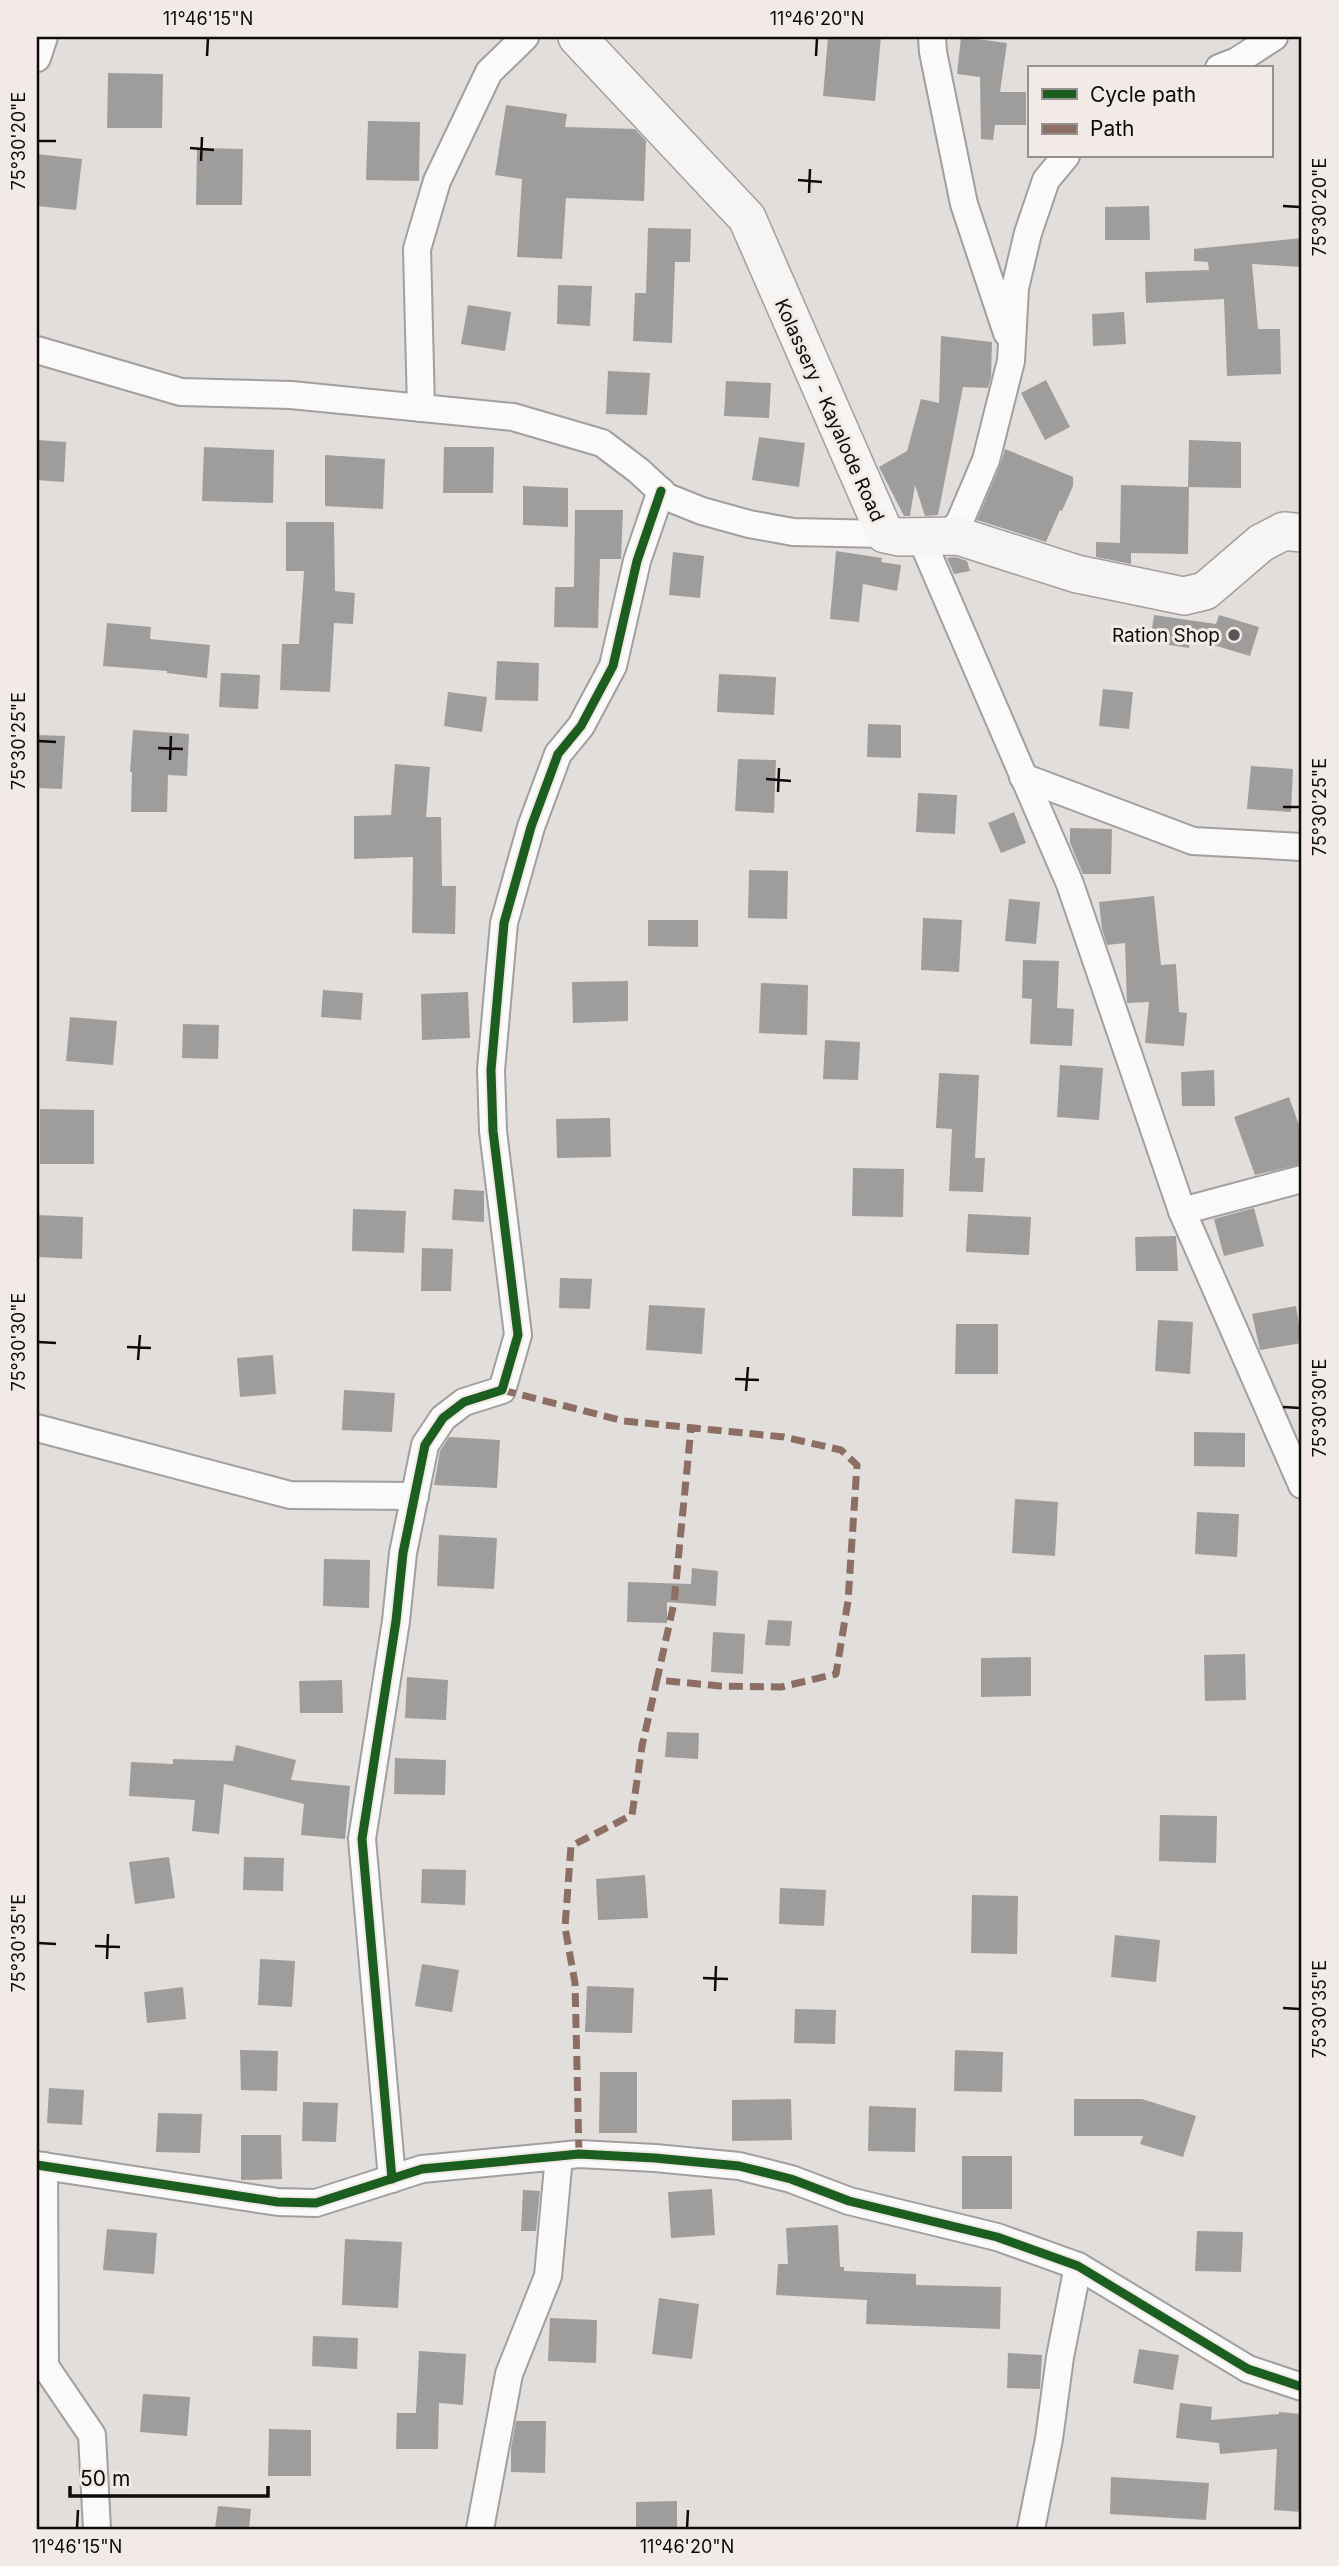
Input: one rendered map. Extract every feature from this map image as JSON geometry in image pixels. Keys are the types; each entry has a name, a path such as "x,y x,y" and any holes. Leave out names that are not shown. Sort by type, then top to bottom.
{"main road":[{"name":"Kolassery - Kayalode Road","path":"577,37 747,218 918,535"},
{"path":"918,535 958,536 1077,574 1184,596 1205,591 1261,543 1284,531 1302,533"}],"street":[{"path":"37,58 44,37"},
{"path":"421,408 417,249 437,181 489,72 525,37"},
{"path":"932,37 964,204 1012,349"},
{"path":"1224,66 1237,61 1274,37"},
{"path":"37,350 181,392 291,395 513,417 602,443 667,497 702,511 793,532 918,535 960,521 986,460 1002,402 1012,349 1015,288 1028,233 1046,180 1064,158"},
{"path":"391,2179 375,1984 365,1901 362,1839 396,1622 403,1553 425,1445 443,1418 464,1402 502,1390 518,1335 493,1131 491,1070 504,923 531,827 558,754 581,726 613,666 637,561 661,491"},
{"path":"918,535 1070,884 1182,1211 1302,1485"},
{"path":"1023,777 1193,841 1302,847"},
{"path":"1182,1211 1302,1179"},
{"path":"37,1428 290,1495 415,1496"},
{"path":"97,2529 92,2435 46,2366 40,2165 278,2202 316,2203 422,2169 579,2154 739,2166 791,2179 849,2201 997,2237 1078,2266 1248,2369 1302,2387"},
{"path":"480,2529 509,2374 548,2276 559,2156"},
{"path":"1031,2529 1078,2266"}],"building":[{"path":"828,37 881,37 875,101 823,96"},
{"path":"961,37 1007,43 1000,92 1026,92 1026,125 995,125 993,140 981,139 980,77 957,74"},
{"path":"108,73 163,74 162,128 107,128"},
{"path":"506,105 567,114 565,127 635,129 646,141 644,201 566,198 562,259 517,257 522,179 495,175"},
{"path":"368,121 420,122 419,181 366,180"},
{"path":"197,148 243,149 242,205 196,205"},
{"path":"37,154 82,159 76,210 37,206"},
{"path":"1149,206 1150,240 1105,240 1105,207"},
{"path":"648,228 691,229 690,262 675,262 672,343 633,341 635,293 646,293"},
{"path":"1302,238 1302,267 1252,264 1258,329 1280,329 1281,374 1227,376 1224,299 1146,303 1145,272 1209,270 1208,262 1194,261 1194,249"},
{"path":"558,285 592,286 590,326 557,324"},
{"path":"468,305 511,312 505,351 461,344"},
{"path":"1124,312 1126,344 1093,346 1092,314"},
{"path":"941,336 992,342 991,377 988,388 963,387 938,515 925,516 915,485 910,516 904,516 879,467 907,451 921,399 939,403"},
{"path":"608,371 650,373 647,415 606,414"},
{"path":"1046,380 1070,427 1045,440 1021,393"},
{"path":"726,381 771,383 769,418 724,416"},
{"path":"759,437 805,443 799,487 752,480"},
{"path":"37,440 66,442 64,482 37,480"},
{"path":"1189,440 1241,442 1241,488 1189,487 1188,554 1131,553 1131,564 1096,557 1096,542 1120,543 1121,485 1188,487"},
{"path":"204,447 274,450 273,503 202,501"},
{"path":"444,447 494,447 493,493 443,493"},
{"path":"1005,449 1073,477 1073,486 1046,542 977,520"},
{"path":"325,455 385,459 383,509 325,506"},
{"path":"523,486 568,488 568,527 523,525"},
{"path":"575,510 623,510 621,559 600,559 598,628 554,627 555,587 574,587"},
{"path":"286,522 334,522 335,591 355,593 353,624 334,623 330,692 280,690 282,644 299,644 304,571 286,571"},
{"path":"836,551 882,558 881,562 901,565 897,591 863,584 859,622 830,619"},
{"path":"673,552 704,556 700,598 669,595"},
{"path":"955,557 967,561 970,571 954,574 947,558"},
{"path":"1154,615 1216,624 1219,615 1259,627 1250,656 1190,638 1189,648 1150,642"},
{"path":"107,623 151,627 150,639 210,645 207,678 167,671 103,666"},
{"path":"497,661 539,663 538,701 495,700"},
{"path":"221,673 260,675 258,709 219,707"},
{"path":"719,674 776,677 774,715 717,712"},
{"path":"1103,689 1133,692 1129,729 1099,726"},
{"path":"448,692 487,697 482,732 444,726"},
{"path":"868,724 901,725 901,758 867,757"},
{"path":"133,730 189,734 187,776 168,775 167,812 131,812"},
{"path":"37,735 65,736 62,789 37,788"},
{"path":"738,759 776,760 774,813 735,811"},
{"path":"395,764 430,767 426,817 441,817 442,886 456,886 455,934 412,933 413,857 354,859 354,816 391,815"},
{"path":"1251,766 1293,769 1291,812 1247,809"},
{"path":"918,793 957,795 955,834 916,832"},
{"path":"1014,812 1026,843 1001,853 988,823"},
{"path":"1070,828 1112,829 1111,874 1083,874 1070,843"},
{"path":"749,870 788,871 787,919 748,918"},
{"path":"1154,896 1161,965 1176,964 1179,1012 1187,1013 1184,1046 1145,1043 1149,1002 1127,1003 1125,943 1107,945 1102,929 1099,902"},
{"path":"1009,899 1040,902 1036,944 1005,941"},
{"path":"923,918 962,920 959,972 921,970"},
{"path":"648,920 698,920 698,947 648,946"},
{"path":"1023,960 1059,961 1057,1008 1074,1009 1072,1046 1030,1044 1032,999 1022,998"},
{"path":"628,981 628,1021 573,1023 572,982"},
{"path":"761,983 808,985 807,1035 759,1033"},
{"path":"323,990 363,993 361,1020 321,1017"},
{"path":"468,992 470,1038 422,1040 421,994"},
{"path":"70,1017 117,1021 113,1065 66,1061"},
{"path":"183,1024 219,1025 218,1059 182,1058"},
{"path":"825,1040 860,1042 858,1080 823,1079"},
{"path":"1060,1065 1103,1068 1099,1120 1057,1117"},
{"path":"1214,1070 1215,1106 1182,1106 1181,1072"},
{"path":"939,1073 979,1075 975,1158 985,1158 983,1192 949,1191 952,1129 936,1128"},
{"path":"1289,1097 1302,1134 1302,1164 1255,1175 1234,1117"},
{"path":"40,1109 94,1110 94,1164 40,1164"},
{"path":"610,1118 611,1157 557,1158 556,1119"},
{"path":"853,1168 904,1169 903,1217 852,1216"},
{"path":"454,1189 484,1191 484,1222 452,1220"},
{"path":"1254,1208 1264,1246 1224,1256 1214,1219"},
{"path":"353,1209 406,1211 404,1253 352,1251"},
{"path":"968,1214 1031,1217 1029,1255 966,1252"},
{"path":"37,1215 83,1217 82,1259 37,1257"},
{"path":"1176,1236 1178,1271 1136,1271 1135,1237"},
{"path":"422,1248 453,1249 451,1291 421,1291"},
{"path":"560,1278 592,1279 590,1309 559,1308"},
{"path":"649,1305 705,1308 702,1354 646,1350"},
{"path":"1296,1306 1302,1343 1260,1350 1252,1314"},
{"path":"1158,1320 1193,1322 1190,1374 1155,1371"},
{"path":"956,1324 998,1324 998,1374 955,1374"},
{"path":"273,1355 276,1394 240,1397 237,1358"},
{"path":"344,1390 395,1393 392,1432 342,1430"},
{"path":"1194,1432 1245,1433 1245,1467 1194,1466"},
{"path":"449,1437 500,1440 497,1488 434,1485 440,1451"},
{"path":"1015,1499 1058,1502 1055,1556 1012,1553"},
{"path":"1197,1512 1239,1514 1237,1557 1195,1554"},
{"path":"439,1535 497,1538 494,1589 437,1586"},
{"path":"324,1559 370,1560 369,1608 323,1606"},
{"path":"692,1568 718,1571 716,1606 667,1602 667,1623 627,1622 628,1582 691,1584"},
{"path":"768,1620 792,1621 790,1646 765,1645"},
{"path":"713,1632 745,1634 743,1674 711,1672"},
{"path":"1245,1654 1246,1700 1205,1701 1204,1655"},
{"path":"1031,1657 1031,1696 981,1697 981,1658"},
{"path":"407,1677 448,1680 446,1720 405,1718"},
{"path":"342,1680 343,1713 300,1713 299,1681"},
{"path":"667,1732 699,1733 698,1759 665,1757"},
{"path":"236,1745 296,1760 291,1780 350,1786 345,1839 301,1835 304,1804 224,1784 219,1834 192,1831 195,1800 129,1796 131,1762 173,1764 173,1759 233,1761"},
{"path":"395,1758 446,1760 445,1795 394,1794"},
{"path":"1160,1815 1217,1816 1216,1863 1159,1861"},
{"path":"169,1857 175,1898 135,1904 129,1862"},
{"path":"244,1857 284,1858 283,1891 243,1890"},
{"path":"422,1869 466,1870 465,1905 421,1903"},
{"path":"645,1875 648,1918 598,1920 596,1879"},
{"path":"780,1888 826,1890 824,1926 779,1924"},
{"path":"972,1895 1018,1896 1017,1954 971,1953"},
{"path":"1115,1935 1160,1940 1156,1982 1111,1977"},
{"path":"260,1959 295,1961 292,2007 258,2005"},
{"path":"422,1964 459,1970 452,2012 415,2006"},
{"path":"587,1986 634,1988 632,2033 585,2032"},
{"path":"183,1987 186,2019 147,2023 144,1992"},
{"path":"795,2009 836,2010 835,2044 794,2043"},
{"path":"240,2050 278,2051 277,2091 241,2090"},
{"path":"955,2050 1003,2052 1002,2092 954,2091"},
{"path":"600,2072 637,2072 637,2133 599,2133"},
{"path":"49,2088 84,2090 82,2125 47,2123"},
{"path":"791,2099 792,2140 732,2141 732,2100"},
{"path":"1074,2099 1142,2099 1196,2116 1183,2157 1140,2144 1143,2136 1074,2136"},
{"path":"303,2102 338,2103 336,2142 302,2141"},
{"path":"869,2106 916,2108 915,2152 868,2151"},
{"path":"158,2113 202,2114 200,2153 156,2152"},
{"path":"241,2135 281,2135 282,2179 241,2180"},
{"path":"962,2156 1012,2156 1012,2209 962,2209"},
{"path":"712,2189 715,2235 671,2238 668,2192"},
{"path":"523,2190 540,2191 536,2231 521,2231"},
{"path":"838,2225 840,2267 844,2267 844,2271 916,2274 916,2285 1001,2287 1000,2329 866,2324 867,2300 776,2295 778,2264 788,2264 786,2228"},
{"path":"107,2229 157,2233 154,2274 103,2270"},
{"path":"1197,2231 1243,2232 1241,2272 1195,2271"},
{"path":"345,2239 402,2242 398,2308 342,2305"},
{"path":"659,2298 699,2304 692,2359 652,2354"},
{"path":"550,2318 597,2320 596,2363 548,2361"},
{"path":"313,2336 358,2338 357,2369 312,2366"},
{"path":"1139,2349 1179,2355 1173,2390 1133,2383"},
{"path":"419,2351 466,2354 463,2405 439,2403 438,2449 396,2449 397,2413 416,2413"},
{"path":"1008,2353 1042,2355 1040,2389 1007,2388"},
{"path":"143,2394 190,2397 187,2436 140,2432"},
{"path":"1180,2403 1212,2407 1211,2420 1279,2412 1302,2414 1302,2512 1274,2510 1277,2449 1220,2454 1219,2443 1176,2438"},
{"path":"516,2421 546,2421 545,2473 511,2472 511,2448"},
{"path":"269,2429 311,2430 311,2476 268,2476"},
{"path":"1111,2477 1209,2483 1206,2520 1110,2514"},
{"path":"677,2501 677,2529 636,2529 636,2502"},
{"path":"218,2506 251,2509 249,2529 215,2529"}],"marked path":[{"path":"502,1390 624,1421 784,1437 841,1450 857,1465 848,1601 836,1674 781,1687 720,1686 657,1680 674,1603 691,1428"},
{"path":"579,2154 575,1983 565,1927 571,1846 632,1815 642,1746 657,1680"}],"cycle path":[{"path":"392,2179 362,1839 396,1621 403,1553 425,1445 443,1418 464,1402 502,1390 518,1335 493,1131 491,1070 504,923 531,827 558,754 581,726 613,666 637,561 661,491"},
{"path":"37,2165 278,2202 316,2203 422,2169 579,2154 739,2166 791,2179 849,2201 997,2237 1078,2266 1248,2369 1302,2387"}],"place":[{"name":"Ration Shop","path":"1234,635"}]}
